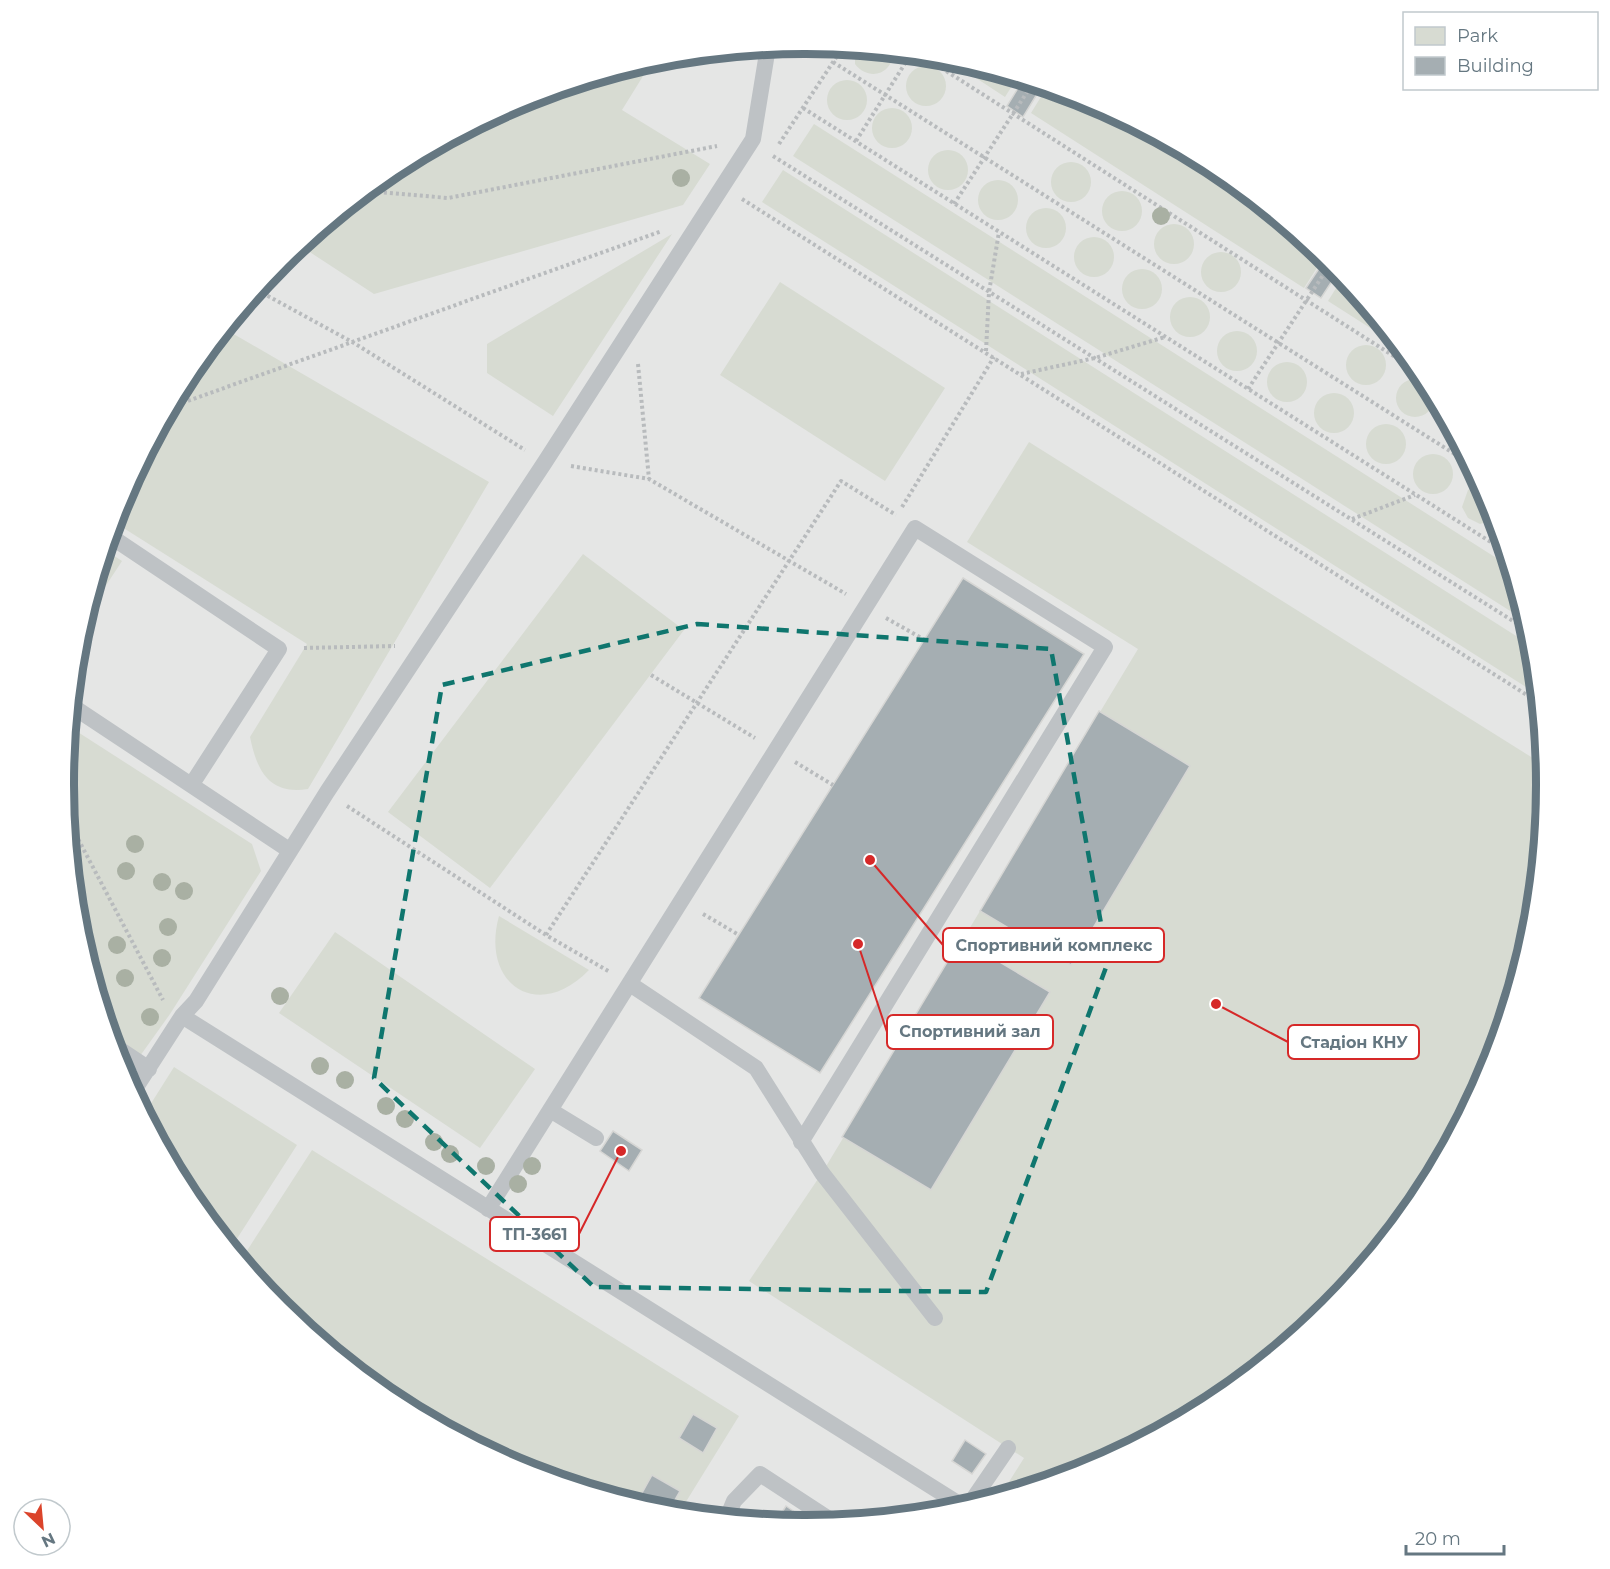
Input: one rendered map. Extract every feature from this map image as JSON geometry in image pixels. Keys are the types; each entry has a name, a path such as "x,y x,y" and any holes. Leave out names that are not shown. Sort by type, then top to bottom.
{"lane":[{"path":"139,1083 182,1016 196,1001 327,792 545,462 753,139 767,56"},
{"path":"488,1209 915,528 1105,647 801,1142"},
{"path":"117,540 279,649 192,784"},
{"path":"79,710 290,850"},
{"path":"630,984 756,1068 822,1173 935,1318"},
{"path":"182,1016 953,1500"},
{"path":"126,1052 149,1068"},
{"path":"550,1110 596,1138"},
{"path":"976,1494 1008,1448"},
{"path":"730,1511 734,1501 760,1474 823,1514"}],"path":[{"path":"766,164 837,55"},
{"path":"856,141 907,61"},
{"path":"833,62 1457,455"},
{"path":"939,67 1398,359"},
{"path":"954,204 1029,90"},
{"path":"803,108 1495,545"},
{"path":"378,192 448,198 753,139"},
{"path":"772,155 1517,623"},
{"path":"722,187 986,351 1530,697"},
{"path":"743,199 749,190"},
{"path":"182,403 354,344 702,217"},
{"path":"986,351 989,292 999,232"},
{"path":"1248,389 1325,272"},
{"path":"264,294 354,344 545,462 649,479 925,640"},
{"path":"634,321 649,479"},
{"path":"1021,374 1095,358 1165,337"},
{"path":"896,516 994,357"},
{"path":"546,935 841,481 915,528"},
{"path":"1352,519 1416,495"},
{"path":"279,649 423,645"},
{"path":"651,675 833,785"},
{"path":"327,792 546,935 630,984"},
{"path":"76,836 164,1003"},
{"path":"681,901 739,935"}],"highlighted area":[{"path":"697,624 1051,649 1108,962 986,1292 594,1287 374,1078 442,685"}],"shaded area":[{"path":"805,54 853,56 900,60 994,79 1040,93 1128,129 1211,177 1250,205 1287,235 1354,303 1385,340 1438,419 1480,505 1497,550 1511,595 1529,689 1536,784 1534,832 1529,880 1511,974 1480,1064 1460,1108 1438,1150 1385,1229 1322,1301 1287,1334 1211,1392 1170,1417 1128,1440 1040,1476 948,1501 900,1509 805,1515 757,1513 710,1509 616,1490 570,1476 482,1440 399,1392 360,1364 323,1334 256,1266 225,1229 172,1150 130,1064 113,1019 99,974 81,880 74,784 76,737 81,689 99,595 130,505 150,461 172,419 225,340 288,268 323,235 399,177 440,152 482,129 570,93 662,68 710,60"}],"green space":[{"path":"855,56 892,59 885,70 873,74 861,70 855,64"},
{"path":"926,66 940,72 946,86 940,100 926,106 912,100 906,86 912,72"},
{"path":"646,72 622,110 710,164 683,205 374,294 307,250 360,205 399,177 482,129 525,110 570,93"},
{"path":"968,73 1013,85 1005,97"},
{"path":"847,80 861,86 867,100 861,114 847,120 833,114 827,100 833,86"},
{"path":"1043,94 1128,129 1211,177 1287,235 1319,265 1304,288 1031,113"},
{"path":"892,108 906,114 912,128 906,142 892,148 878,142 872,128 878,114"},
{"path":"814,124 1500,560 1515,614 793,156"},
{"path":"948,150 962,156 968,170 962,184 948,190 934,184 928,170 934,156"},
{"path":"1071,162 1085,168 1091,182 1085,196 1071,202 1057,196 1051,182 1057,168"},
{"path":"783,170 1520,639 1529,689 762,202"},
{"path":"998,180 1012,186 1018,200 1012,214 998,220 984,214 978,200 984,186"},
{"path":"1122,191 1136,197 1142,211 1136,225 1122,231 1108,225 1102,211 1108,197"},
{"path":"1046,208 1060,214 1066,228 1060,242 1046,248 1032,242 1026,228 1032,214"},
{"path":"1174,224 1188,230 1194,244 1188,258 1174,264 1160,258 1154,244 1160,230"},
{"path":"672,234 553,416 487,373 487,344"},
{"path":"1094,237 1108,243 1114,257 1108,271 1094,277 1080,271 1074,257 1080,243"},
{"path":"1221,252 1235,258 1241,272 1235,286 1221,292 1207,286 1201,272 1207,258"},
{"path":"1142,269 1156,275 1162,289 1156,303 1142,309 1128,303 1122,289 1128,275"},
{"path":"780,282 945,388 885,481 720,375"},
{"path":"1338,285 1380,334 1328,301"},
{"path":"1190,297 1204,303 1210,317 1204,331 1190,337 1176,331 1170,317 1176,303"},
{"path":"1237,331 1251,337 1257,351 1251,365 1237,371 1223,365 1217,351 1223,337"},
{"path":"231,333 489,482 308,789 295,790 283,788 267,778 261,770 250,737 307,644 122,527 150,461 172,419"},
{"path":"1366,345 1380,351 1386,365 1380,379 1366,385 1352,379 1346,365 1352,351"},
{"path":"1287,362 1301,368 1307,382 1301,396 1287,402 1273,396 1267,382 1273,368"},
{"path":"1412,379 1431,408 1422,416 1408,416 1401,412 1397,405 1397,391 1401,384"},
{"path":"1334,393 1348,399 1354,413 1348,427 1334,433 1320,427 1314,413 1320,399"},
{"path":"1386,424 1400,430 1406,444 1400,458 1386,464 1372,458 1366,444 1372,430"},
{"path":"1029,442 1535,759 1536,784 1529,880 1511,974 1497,1019 1480,1064 1438,1150 1385,1229 1322,1301 1287,1334 1211,1392 1128,1440 1085,1459 1006,1486 1024,1458 749,1281 822,1173 1138,649 967,542"},
{"path":"1433,454 1447,460 1453,474 1447,488 1433,494 1419,488 1413,474 1419,460"},
{"path":"1472,488 1486,522 1480,524 1468,518 1462,507 1468,490"},
{"path":"112,554 122,561 99,597"},
{"path":"583,554 684,630 490,888 388,812"},
{"path":"77,731 252,844 261,871 170,1014 132,1068 99,974 81,880 74,784"},
{"path":"499,916 589,970 570,986 551,993 533,994 518,988 506,977 498,961 495,940"},
{"path":"335,932 535,1069 480,1148 279,1013"},
{"path":"174,1067 297,1145 235,1241 172,1150 149,1106"},
{"path":"312,1150 739,1416 684,1505 616,1490 570,1476 482,1440 399,1392 323,1334 288,1301 245,1253"}],"building":[{"path":"1019,87 1038,92 1023,117 1007,106"},
{"path":"1320,266 1333,280 1321,298 1306,288"},
{"path":"963,578 1084,654 820,1073 699,998"},
{"path":"1099,711 1190,766 1071,965 980,911"},
{"path":"961,939 1050,992 931,1190 842,1137"},
{"path":"613,1131 642,1150 629,1171 600,1151"},
{"path":"693,1414 717,1428 703,1453 679,1438"},
{"path":"965,1440 986,1454 972,1474 952,1461"},
{"path":"652,1475 680,1491 673,1503 640,1496"},
{"path":"786,1506 799,1515 781,1514"}],"place":[{"name":"Спортивний комплекс","path":"870,860"},
{"name":"Спортивний зал","path":"858,944"},
{"name":"Стадіон КНУ","path":"1216,1004"},
{"name":"ТП-3661","path":"621,1151"}]}
